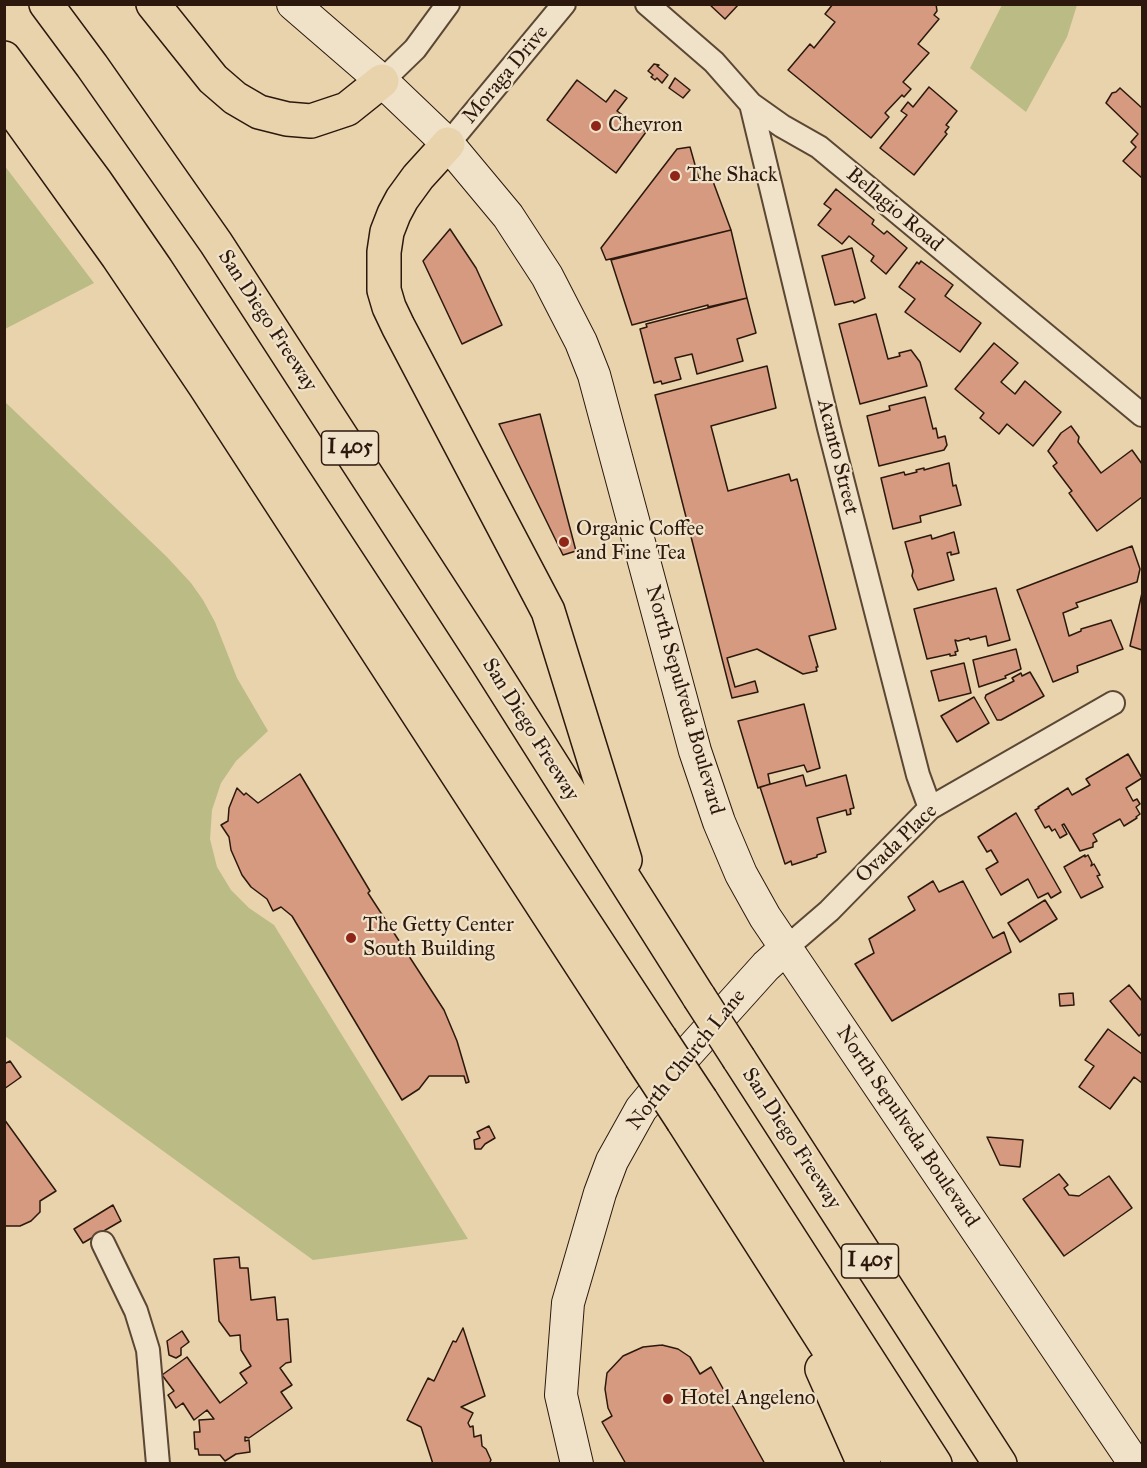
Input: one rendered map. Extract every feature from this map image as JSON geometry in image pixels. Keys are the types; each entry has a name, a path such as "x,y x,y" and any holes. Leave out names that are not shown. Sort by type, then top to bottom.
{"highway":[{"name":"San Diego Freeway","path":"46,4 216,243 1000,1464"},
{"path":"153,4 213,79 235,98 259,112 287,119 311,121 347,109 382,81"},
{"path":"4,58 156,269 650,1047"},
{"path":"4,98 112,248 692,1111 935,1464"},
{"path":"448,144 418,177 394,214 387,231 384,252 384,290 398,326 548,611 638,902"},
{"path":"692,1111 777,1268 902,1464"},
{"path":"777,1268 864,1464"}],"main road":[{"name":"North Sepulveda Boulevard","path":"293,4 382,81 448,144 508,216 547,276 581,342 594,375 695,751 719,822 741,874 765,917 1135,1464"},
{"name":"North Church Lane","path":"578,1464 561,1395 568,1304 600,1193 612,1161 641,1109 766,966 786,948"}],"street":[{"path":"382,81 414,49 448,4"},
{"name":"Moraga Drive","path":"448,144 564,4"},
{"name":"Bellagio Road","path":"647,4 714,62 751,104 782,126 819,147 1143,415"},
{"name":"Acanto Street","path":"751,104 829,428 918,775 930,808"},
{"name":"Ovada Place","path":"786,948 829,911 930,808 1113,703"},
{"path":"104,1243 136,1311 148,1350 158,1464"}],"green space":[{"path":"1002,5 1077,5 1067,37 1026,112 970,68"},
{"path":"4,165 94,283 5,329 4,329"},
{"path":"4,401 167,557 203,600 215,622 237,678 268,731 236,761 221,783 212,810 210,839 217,867 231,890 249,908 274,925 468,1239 313,1260 5,1036"}],"building":[{"path":"709,4 739,4 725,19"},
{"path":"833,4 936,4 937,11 934,15 939,19 918,44 929,53 903,82 911,89 885,113 889,117 871,138 788,70 810,44 814,48 835,22 825,14"},
{"path":"654,64 659,65 657,66 668,75 662,83 657,78 655,80 651,77 653,75 648,71"},
{"path":"675,78 690,90 683,98 669,88"},
{"name":"Chevron","path":"577,80 606,102 615,90 627,98 617,111 646,132 616,173 547,120"},
{"path":"929,87 957,111 946,125 949,127 945,132 947,134 914,175 880,148 907,115 901,111 908,102 913,107"},
{"path":"1120,88 1142,108 1142,178 1123,161 1136,147 1131,142 1138,134 1106,103 1112,93"},
{"path":"690,147 699,179 711,176 731,230 606,260 601,248 677,149"},
{"path":"836,189 874,220 872,224 884,234 887,231 907,248 886,274 871,261 874,256 849,236 842,244 818,225 831,209 824,204"},
{"path":"450,229 476,268 502,325 462,344 423,261"},
{"path":"731,230 747,298 708,307 708,305 632,325 611,260"},
{"path":"852,248 865,298 854,303 853,301 835,305 822,256"},
{"path":"921,261 953,285 945,296 981,323 960,352 905,312 915,299 899,287 917,262 919,264"},
{"path":"747,298 756,333 737,339 743,361 697,374 692,354 675,358 681,379 662,384 661,381 654,383 640,329 647,327 646,324"},
{"path":"876,314 888,359 911,350 920,362 927,386 860,404 839,324"},
{"path":"994,343 1018,363 1001,382 1015,394 1025,381 1061,412 1033,446 1007,424 999,434 980,418 984,413 955,389"},
{"path":"767,366 776,408 711,426 728,491 789,474 791,481 797,479 836,629 809,636 818,667 816,667 817,671 803,674 757,649 727,658 735,687 755,681 758,692 732,698 655,395"},
{"path":"925,397 933,429 936,428 938,438 945,436 947,445 944,450 879,466 867,416 890,410 889,406"},
{"path":"540,414 576,551 563,555 499,424"},
{"path":"1071,426 1079,437 1078,442 1101,473 1132,450 1142,464 1142,497 1097,531 1069,493 1072,491 1053,466 1057,463 1048,451 1061,433"},
{"path":"949,463 953,486 956,485 961,505 920,516 921,522 893,529 881,478 904,472 905,475 917,472 916,470"},
{"path":"954,532 959,553 951,555 951,552 947,553 954,580 918,590 912,576 913,571 905,542 931,535 932,539"},
{"path":"1132,546 1140,569 1137,582 1076,603 1078,607 1063,613 1069,636 1081,629 1111,620 1123,649 1077,666 1078,672 1053,682 1017,590"},
{"path":"996,588 1010,640 988,646 986,636 970,640 969,638 955,640 958,651 955,652 956,655 950,656 950,654 927,659 914,609"},
{"path":"1142,593 1142,650 1130,646"},
{"path":"1016,649 1021,669 1005,676 1006,678 979,687 973,660"},
{"path":"964,663 971,693 939,701 931,671"},
{"path":"1030,672 1044,696 1001,720 997,720 985,698 986,695 1014,681 1012,678 1021,673 1022,676"},
{"path":"974,697 989,723 957,742 941,716"},
{"path":"804,704 820,768 807,772 804,765 768,774 770,784 758,788 738,721"},
{"path":"1128,754 1142,778 1126,788 1133,801 1137,799 1140,804 1136,807 1140,814 1137,818 1124,826 1120,819 1093,834 1097,841 1093,843 1093,847 1080,851 1064,824 1062,825 1067,834 1060,838 1055,829 1052,831 1049,826 1045,828 1035,810 1038,807 1068,788 1072,795 1090,785 1086,779"},
{"name":"The Getty Center South Building","path":"300,774 370,891 368,893 444,1010 457,1041 469,1082 466,1083 464,1076 429,1076 419,1089 402,1100 292,916 281,907 273,911 267,899 251,887 242,875 231,850 229,837 221,825 228,821 229,808 237,788 258,803"},
{"path":"803,775 806,786 846,775 854,808 850,809 851,814 847,815 846,810 817,818 826,852 792,865 791,861 785,864 760,787"},
{"path":"1016,813 1061,892 1051,898 1048,893 1038,898 1028,879 1001,895 986,869 998,862 991,850 987,852 978,837"},
{"path":"1085,855 1085,857 1088,855 1091,866 1094,864 1103,887 1081,898 1064,867"},
{"path":"933,881 939,892 963,881 993,938 1004,932 1011,952 892,1021 855,964 874,953 869,939 915,910 908,897"},
{"path":"1045,900 1057,919 1020,942 1008,923"},
{"path":"1129,985 1142,1001 1142,1033 1139,1036 1110,1001"},
{"path":"1073,993 1074,1005 1060,1006 1059,994"},
{"path":"1108,1029 1142,1054 1142,1083 1134,1077 1110,1109 1079,1087 1094,1066 1085,1060"},
{"path":"10,1061 21,1077 4,1089 4,1064"},
{"path":"4,1119 56,1191 40,1201 40,1212 31,1221 20,1226 4,1226"},
{"path":"489,1126 495,1138 481,1149 475,1149 474,1140 480,1138 477,1132"},
{"path":"987,1137 1023,1140 1020,1167 1000,1165"},
{"path":"1059,1174 1068,1185 1064,1188 1069,1195 1079,1196 1109,1176 1132,1208 1064,1256 1023,1199"},
{"path":"113,1205 121,1221 83,1243 74,1229"},
{"path":"239,1257 240,1268 248,1268 251,1300 275,1297 277,1320 288,1319 291,1362 280,1368 292,1385 281,1392 292,1408 249,1438 245,1437 245,1441 249,1440 250,1452 236,1454 225,1461 220,1455 199,1455 198,1449 195,1449 194,1432 200,1432 199,1420 214,1419 207,1410 194,1420 183,1403 176,1408 168,1395 174,1391 162,1375 187,1357 220,1403 247,1383 240,1373 251,1366 241,1350 240,1335 230,1336 219,1321 214,1259"},
{"path":"463,1328 485,1396 461,1407 473,1413 468,1423 470,1427 473,1426 474,1437 481,1435 482,1446 491,1460 489,1464 433,1464 421,1427 407,1420 428,1378 434,1381 453,1341 456,1342"},
{"path":"182,1331 189,1342 181,1348 181,1355 176,1358 169,1355 167,1341"},
{"name":"Hotel Angeleno","path":"662,1345 678,1349 690,1357 700,1374 711,1367 765,1464 626,1464 602,1422 612,1416 608,1408 605,1389 607,1373 623,1356 643,1347"}],"place":[{"name":"Chevron","path":"596,126"},
{"name":"The Shack","path":"675,176"},
{"name":"Organic Coffee and Fine Tea","path":"564,542"},
{"name":"The Getty Center South Building","path":"351,938"},
{"name":"Hotel Angeleno","path":"668,1399"}]}
